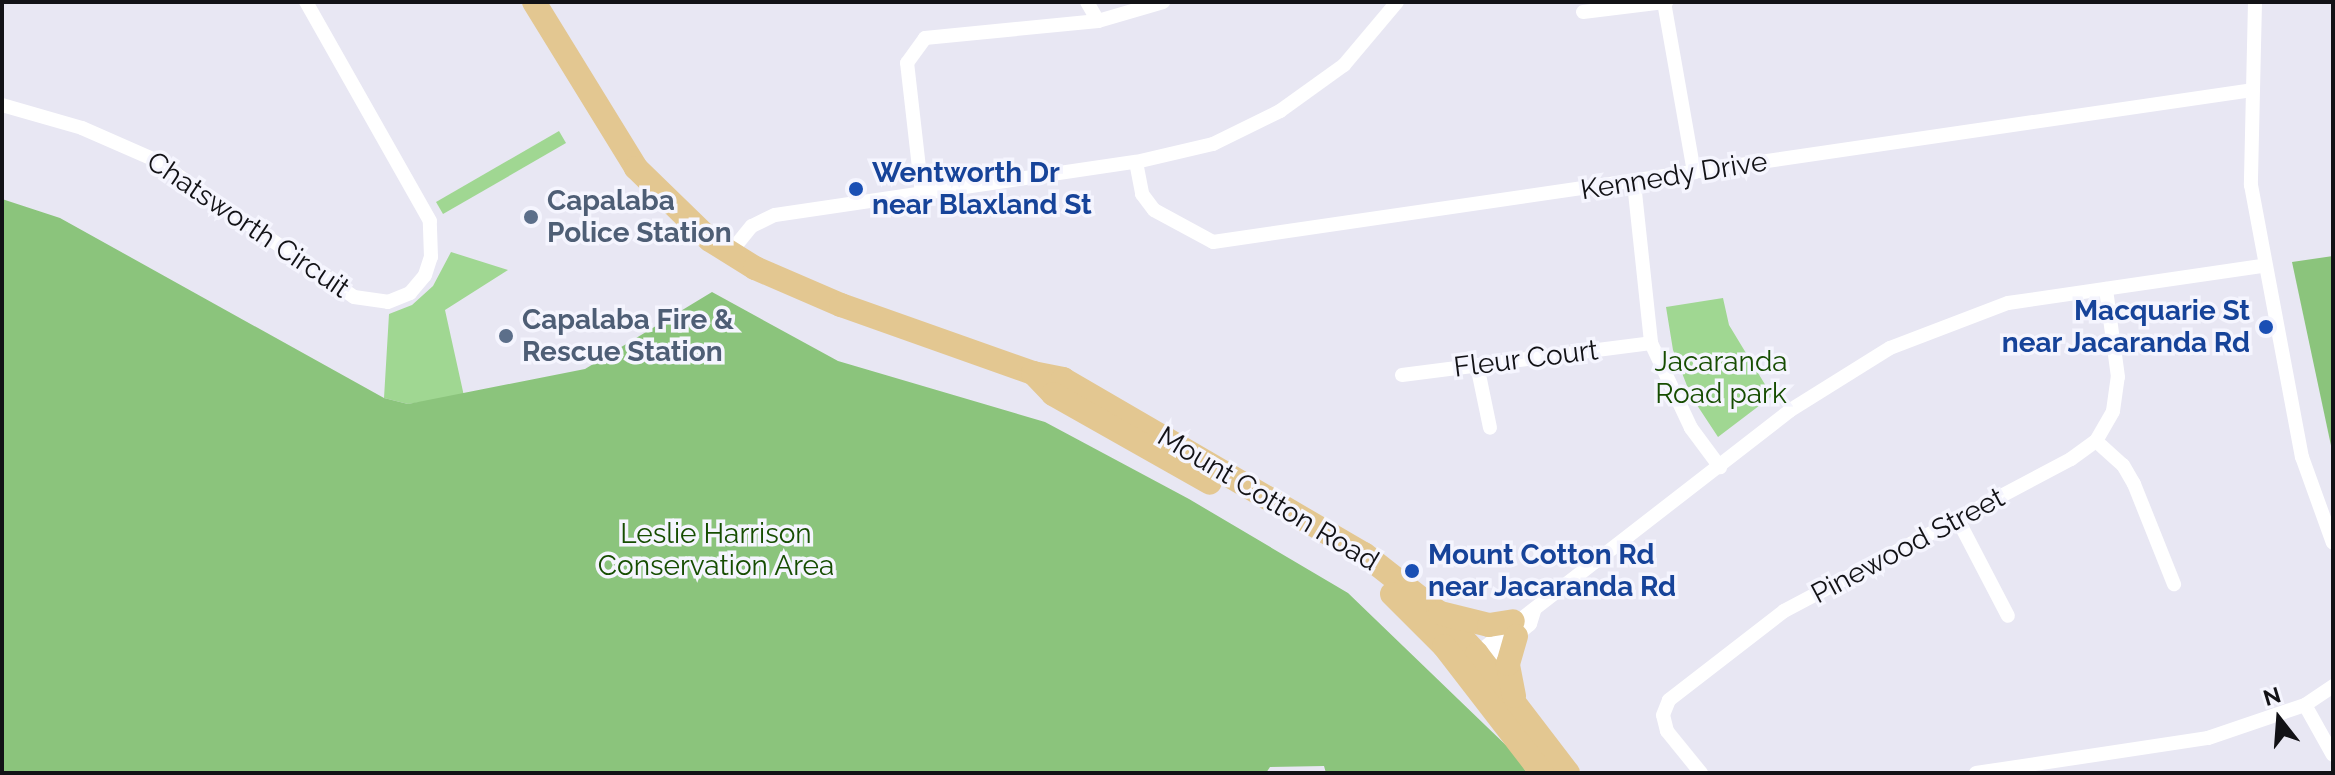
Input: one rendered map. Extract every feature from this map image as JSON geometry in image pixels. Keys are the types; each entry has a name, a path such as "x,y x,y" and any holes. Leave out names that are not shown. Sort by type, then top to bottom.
{"main road":[{"name":"Mount Cotton Road","path":"534,2 636,168 692,226 729,254 841,305 1033,373 1063,379 1364,554 1438,612 1542,773"},
{"name":"Mount Cotton Road","path":"1033,373 1053,394 1364,573 1514,697 1568,773"},
{"path":"1438,612 1476,623 1521,623 1508,664 1514,697"}],"street":[{"name":"Chatsworth Circuit","path":"2,105 82,128 157,161 354,297 388,302 410,293 425,275 431,257 430,221 306,2"},
{"path":"1087,2 1098,21"},
{"path":"922,194 907,63 925,38 1098,21 1163,2"},
{"path":"729,254 752,226 775,215 1136,162 1213,144 1280,111 1344,65 1397,2"},
{"path":"1583,12 1665,2 1694,172"},
{"path":"2255,2 2251,185 2263,266 2302,457 2333,543"},
{"name":"Kennedy Drive","path":"1136,162 1142,194 1154,210 1213,242 1634,183 2252,90"},
{"path":"1634,183 1651,343 1691,428 1720,467"},
{"path":"1472,664 1720,467 1843,375 1919,335 2008,303 2263,266"},
{"path":"2106,289 2118,377 2113,411 2096,441 2123,465 2134,484 2174,584"},
{"name":"Fleur Court","path":"1402,375 1651,343"},
{"path":"1477,365 1490,428"},
{"name":"Pinewood Street","path":"1701,773 1667,731 1663,715 1669,700 1784,611 1958,520 2096,441"},
{"path":"1958,520 2008,616"},
{"path":"1976,773 2208,738 2305,705 2333,686"},
{"path":"2305,705 2333,755"}],"green space":[{"path":"559,131 566,143 443,214 436,202"},
{"name":"Leslie Harrison Conservation Area","path":"2,199 60,218 384,398 408,404 585,369 712,292 838,361 1045,422 1189,499 1348,593 1513,752 1527,773 1326,773 1324,766 1270,767 1266,773 2,773"},
{"path":"451,252 508,270 445,310 464,396 408,404 384,398 389,314 412,305 433,286"},
{"path":"2333,256 2333,455 2292,262"},
{"name":"Jacaranda Road park","path":"1723,298 1729,325 1772,396 1718,437 1691,396 1673,350 1666,307"}],"place":[{"name":"Wentworth Dr near Blaxland St","path":"856,189"},
{"name":"Capalaba Police Station","path":"531,217"},
{"name":"Macquarie St near Jacaranda Rd","path":"2266,327"},
{"name":"Capalaba Fire & Rescue Station","path":"506,336"},
{"name":"Mount Cotton Rd near Jacaranda Rd","path":"1412,571"}]}
